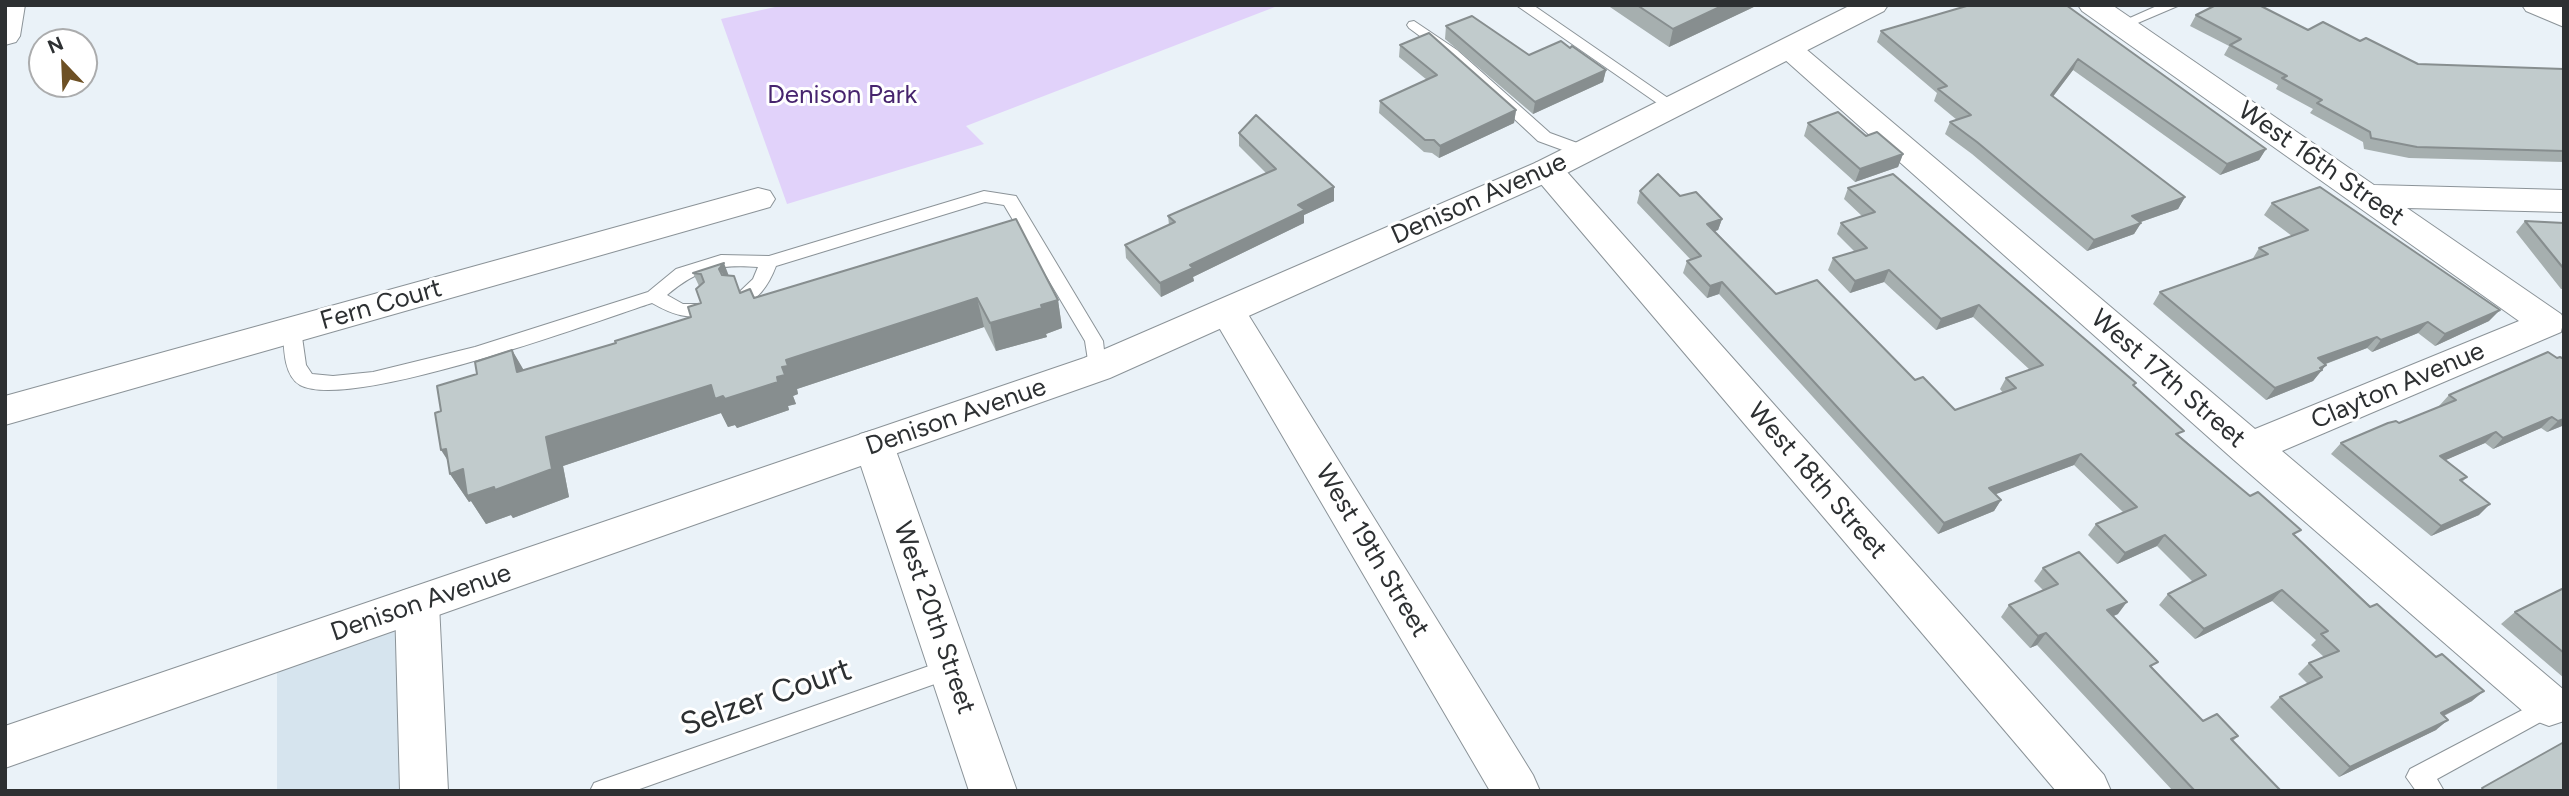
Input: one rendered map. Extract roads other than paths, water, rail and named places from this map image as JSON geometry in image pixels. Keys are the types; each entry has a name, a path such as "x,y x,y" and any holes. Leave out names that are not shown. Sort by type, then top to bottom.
{"street":[{"path":"5,36 11,5"},
{"name":"Denison Avenue","path":"5,747 1097,368 1547,170 1874,5"},
{"name":"West 16th Street","path":"2092,5 2549,323"},
{"path":"2536,5 2564,18"},
{"name":"West 17th Street","path":"1789,50 2248,449 2549,706"},
{"name":"West 18th Street","path":"1547,170 2087,791"},
{"path":"2367,196 2564,201"},
{"name":"Fern Court","path":"5,411 758,199"},
{"name":"West 19th Street","path":"1228,312 1516,791"},
{"name":"Clayton Avenue","path":"2248,449 2549,323"},
{"name":"West 20th Street","path":"874,445 993,791"},
{"path":"417,604 424,791"}],"lane":[{"path":"1523,5 1673,107"},
{"path":"2121,25 2173,5"},
{"path":"1414,25 1452,52 1544,137 1585,152"},
{"path":"292,330 298,371 305,379 332,384 383,377 445,362 654,296 682,273 727,259 769,262 984,196 1010,200 1094,341 1097,368"},
{"path":"742,298 761,282 769,262"},
{"path":"654,296 680,311 705,309"},
{"name":"Selzer Court","path":"602,791 952,668"},
{"path":"2432,791 2418,777 2549,706"}],"park label":[{"name":"Denison Park","path":"842,95"}]}
